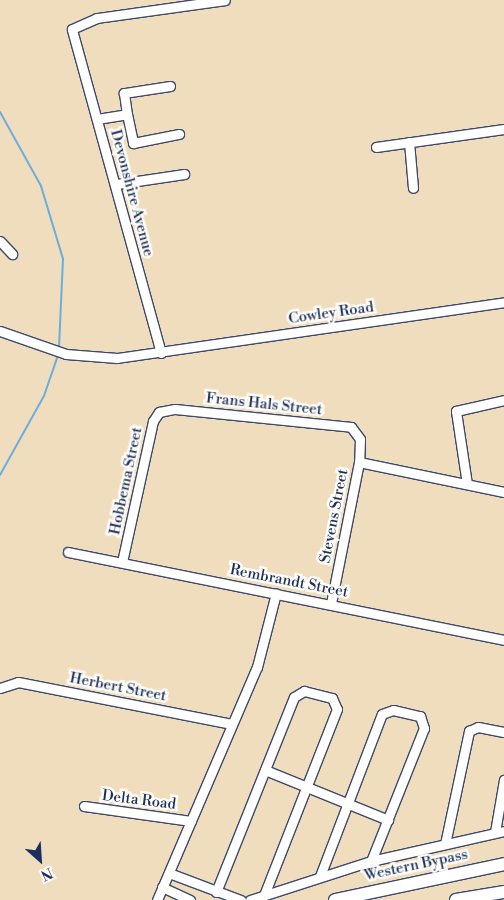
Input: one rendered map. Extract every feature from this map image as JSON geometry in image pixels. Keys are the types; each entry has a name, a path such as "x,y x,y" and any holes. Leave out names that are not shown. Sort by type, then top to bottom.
{"highway":[{"name":"Western Bypass","path":"335,900 504,864"},
{"path":"456,900 504,892"}],"street":[{"name":"Devonshire Avenue","path":"161,353 117,184 72,29 89,20 225,0"},
{"path":"170,86 124,94 127,114 133,143 179,134"},
{"path":"97,119 127,114"},
{"path":"376,146 504,129"},
{"path":"408,142 413,188"},
{"path":"117,184 184,174"},
{"path":"0,241 12,254"},
{"name":"Cowley Road","path":"0,331 12,338 95,358 161,353 504,302"},
{"path":"467,484 456,412 504,400"},
{"name":"Frans Hals Street","path":"163,410 351,427 359,434"},
{"name":"Hobbema Street","path":"122,562 153,421 163,410"},
{"name":"Stevens Street","path":"331,603 359,462 359,434"},
{"path":"359,462 504,492"},
{"name":"Rembrandt Street","path":"68,552 331,603 504,640"},
{"path":"157,900 257,667 276,593"},
{"name":"Herbert Street","path":"0,688 18,682 232,724"},
{"path":"216,892 296,694 304,691 332,698 336,709 264,896"},
{"path":"320,876 382,714 393,710 420,716 424,728 371,860"},
{"path":"445,844 469,730 478,727 504,732"},
{"path":"265,770 388,820"},
{"path":"250,900 371,860 499,832 504,780"},
{"name":"Delta Road","path":"84,806 191,820"},
{"path":"169,873 241,900"},
{"path":"162,887 190,900"}],"waterway":[{"path":"0,112 41,186 63,259 59,348"},
{"path":"0,475 44,396 58,355"}]}
